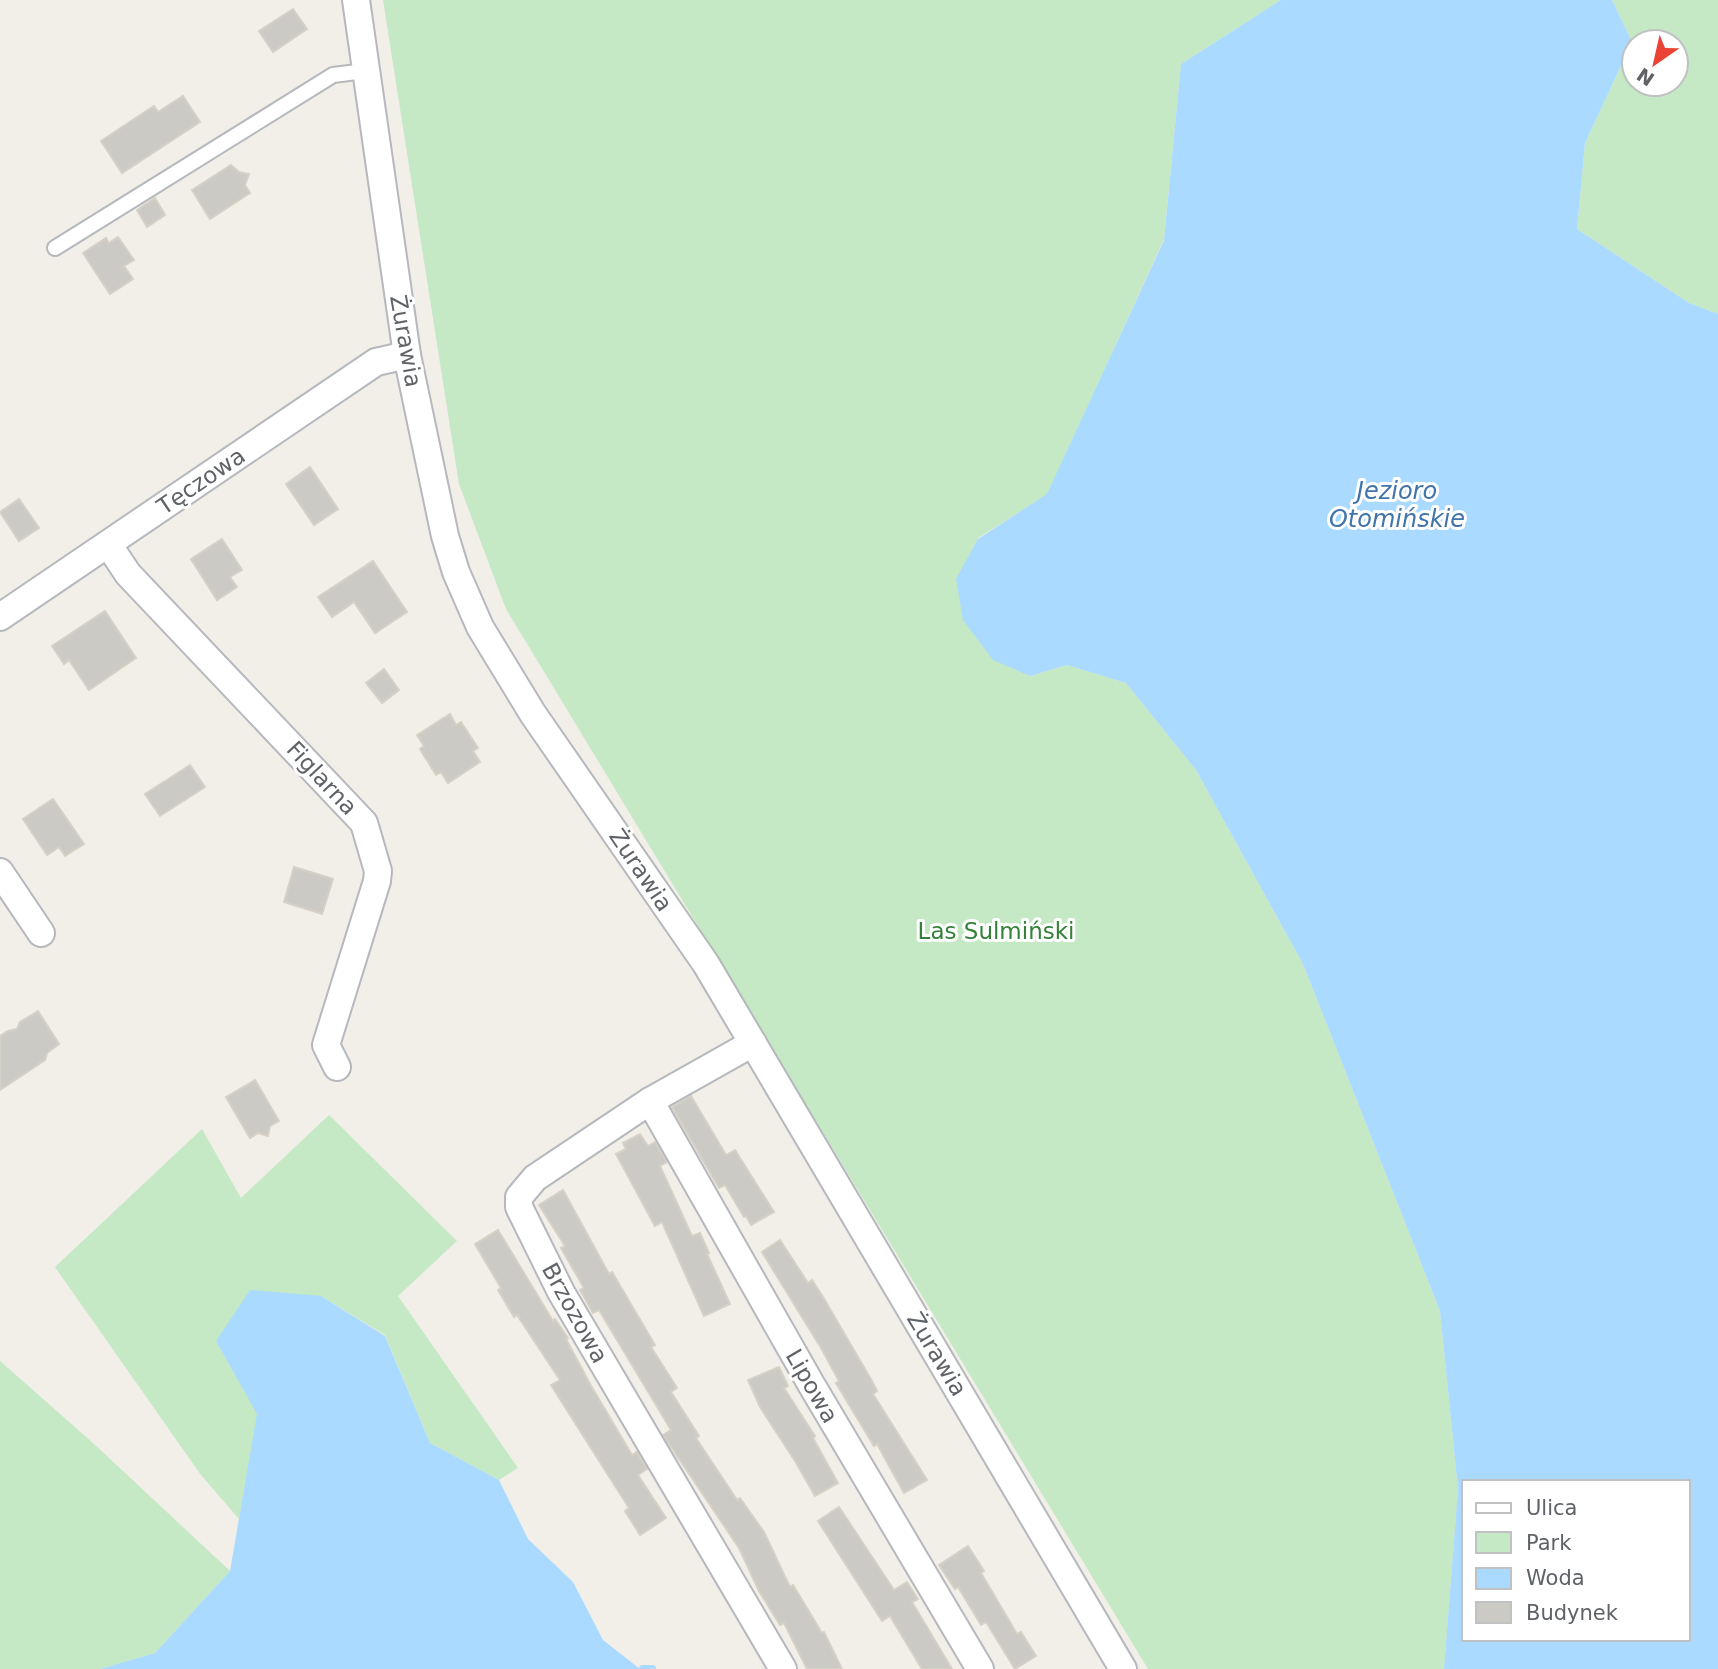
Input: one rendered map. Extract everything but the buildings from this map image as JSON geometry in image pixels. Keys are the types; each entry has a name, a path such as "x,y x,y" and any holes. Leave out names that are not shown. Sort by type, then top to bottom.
{"street":[{"name":"Żurawia","path":"356,0 407,355 445,536 456,572 480,627 533,714 706,964 1123,1669"},
{"name":"Tęczowa","path":"0,617 376,362 407,355"},
{"name":"Figlarna","path":"108,544 128,574 364,823 378,871 377,881 326,1045 337,1067"},
{"path":"0,872 41,933"},
{"name":"Brzozowa","path":"753,1043 650,1101 535,1178 519,1197 519,1208 561,1292 783,1669"},
{"name":"Lipowa","path":"650,1101 811,1384 980,1669"}],"lane":[{"path":"55,248 333,75 365,71"}],"green space":[{"name":"Las Sulmiński","path":"383,0 1281,0 1181,64 1164,239 1047,495 978,538 1030,676 1067,665 1126,683 1196,770 1303,964 1440,1311 1458,1489 1444,1669 1148,1669 506,609 459,484"},
{"path":"1612,0 1718,0 1718,314 1689,303 1577,229 1585,143 1620,68 1620,98 1690,98 1690,28 1625,28"},
{"path":"329,1115 457,1241 398,1296 518,1468 499,1480 430,1443 385,1335 321,1296 216,1341 258,1414 239,1519 201,1475 55,1267 202,1129 241,1198"},
{"path":"0,1361 230,1571 155,1653 100,1669 0,1669"}],"water":[{"name":"Jezioro Otomińskie","path":"1281,0 1612,0 1625,28 1620,28 1620,68 1585,143 1577,229 1689,303 1718,314 1718,1669 1444,1669 1458,1489 1440,1311 1303,964 1196,770 1126,683 1067,665 1030,676 993,660 963,620 956,579 978,539 1047,494 1164,240 1181,64"},
{"path":"250,1290 321,1296 385,1336 430,1443 499,1480 528,1539 573,1582 603,1640 640,1669 100,1669 155,1653 230,1571 257,1414 216,1341"}],"waterway":[{"path":"643,1669 652,1669"}]}
